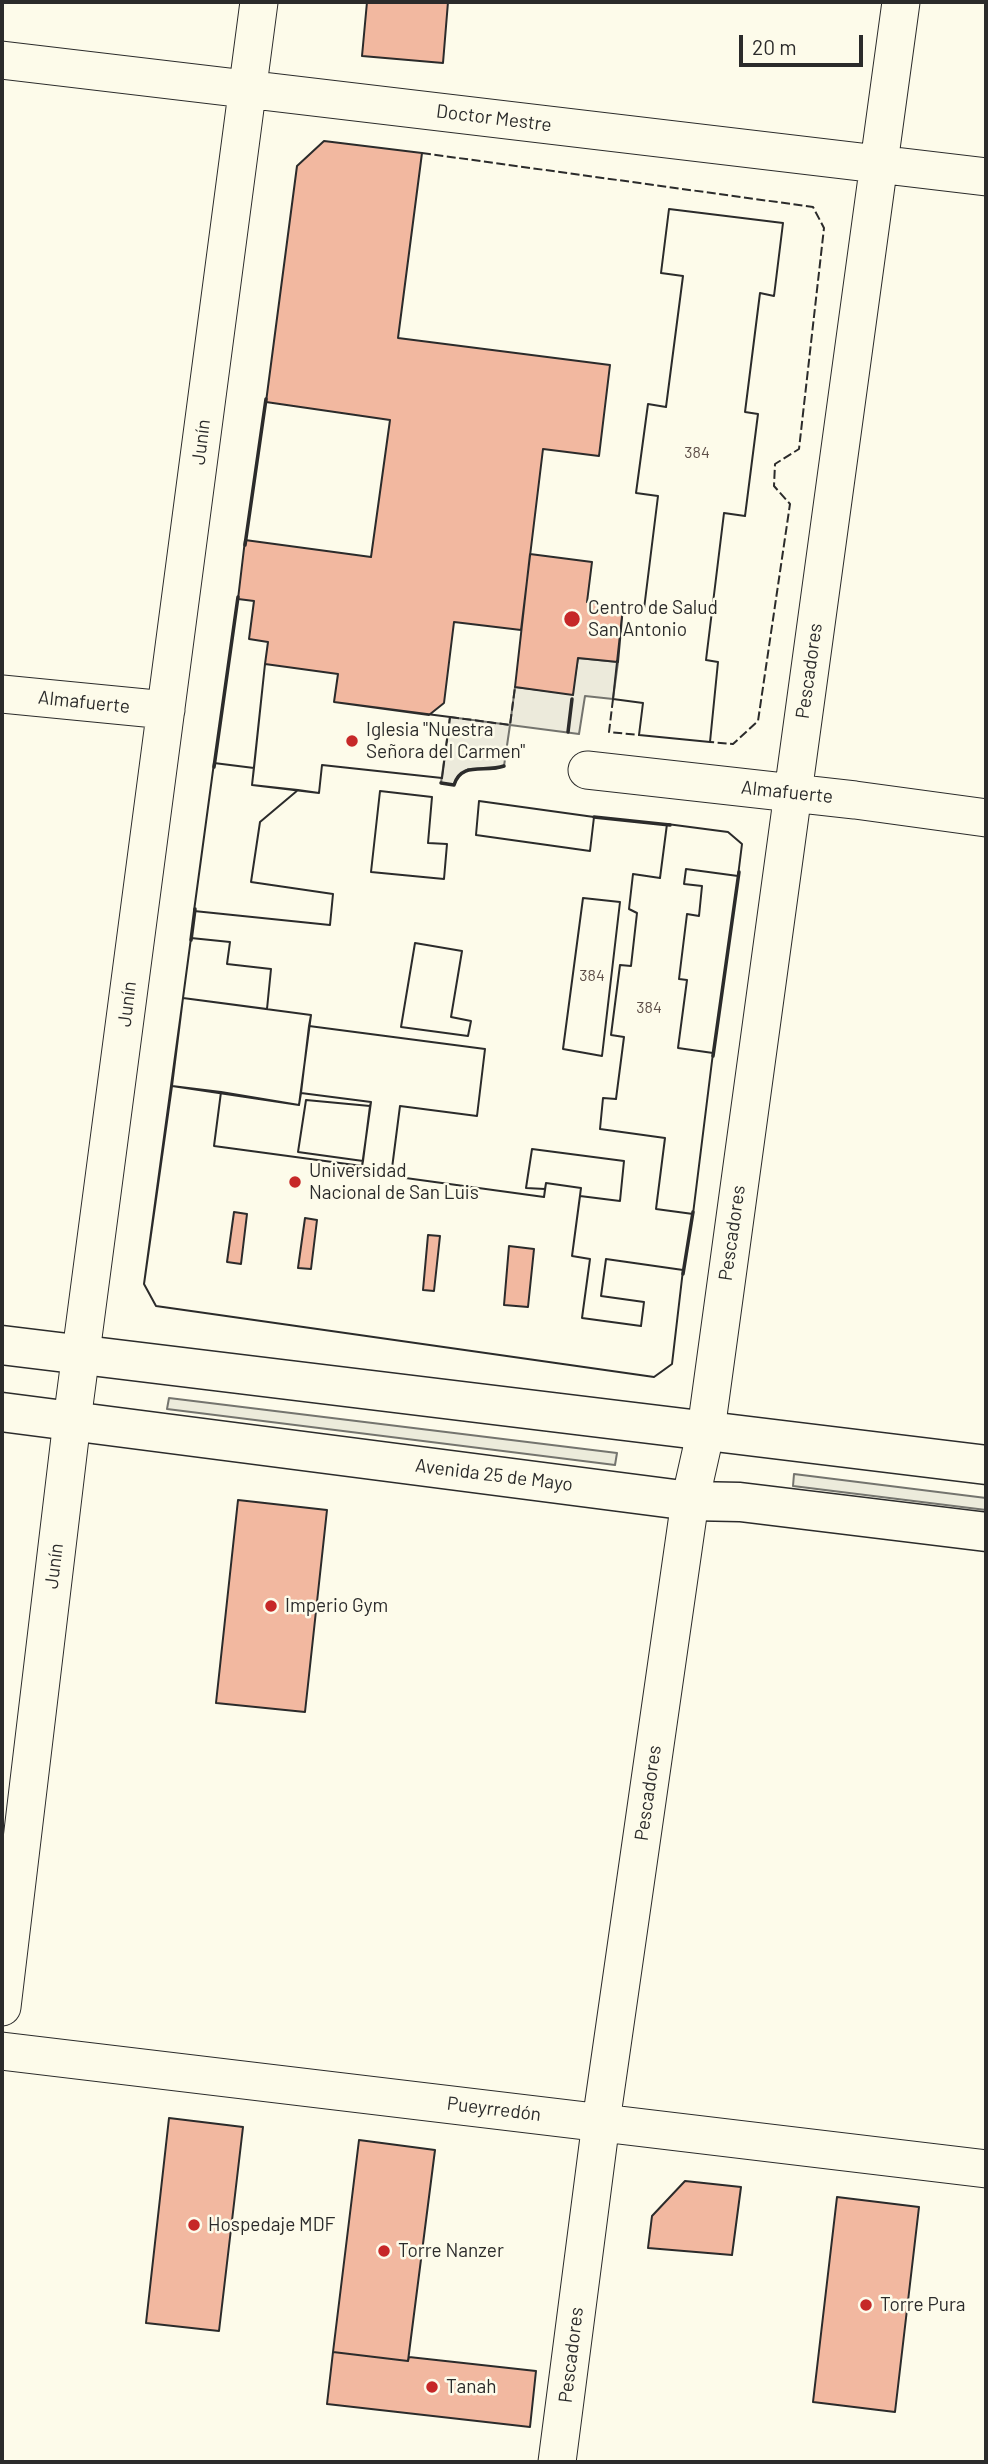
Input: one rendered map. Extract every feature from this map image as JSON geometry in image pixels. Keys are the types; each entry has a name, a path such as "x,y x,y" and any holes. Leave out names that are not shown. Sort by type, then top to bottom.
{"main road":[{"path":"2,1345 986,1465"},
{"name":"Avenida 25 de Mayo","path":"2,1412 690,1501 740,1502 986,1532"}],"street":[{"name":"Junín","path":"2,2007 72,1421 259,2"},
{"name":"Pescadores","path":"557,2462 601,2122 690,1501 706,1430 901,2"},
{"name":"Doctor Mestre","path":"2,60 986,177"},
{"name":"Almafuerte","path":"2,694 166,710"},
{"name":"Almafuerte","path":"587,769 986,818"},
{"name":"Pueyrredón","path":"2,2051 986,2169"}],"shaded area":[{"path":"578,658 618,662 613,699 585,696 579,734 510,725 515,687 572,694"},
{"path":"450,717 510,725 504,766 494,769 468,769 458,776 454,785 441,783"},
{"path":"169,1398 617,1453 615,1465 167,1409"},
{"path":"794,1474 986,1498 986,1510 793,1486"}],"building":[{"path":"367,2 448,2 443,63 362,56"},
{"path":"324,141 422,153 398,338 610,365 599,456 543,449 521,630 454,622 444,703 429,715 334,702 338,674 265,664 268,642 249,639 254,601 238,599 245,540 371,557 390,420 266,402 297,166"},
{"path":"669,209 783,223 774,296 760,293 745,412 758,414 745,516 724,513 706,660 718,662 710,742 639,735 643,703 613,699 623,607 644,609 658,496 636,493 648,404 666,407 683,276 661,273"},
{"path":"669,209 783,223 774,296 760,293 745,412 758,414 745,516 724,513 706,660 718,662 710,742 639,735 643,703 613,699 623,607 644,609 658,496 636,493 648,404 666,407 683,276 661,273"},
{"name":"Centro de Salud San Antonio","path":"530,554 592,562 587,602 623,607 618,662 578,658 573,695 515,687"},
{"name":"Iglesia \"Nuestra Señora del Carmen\"","path":"265,664 338,674 334,702 450,717 442,778 322,765 319,793 298,790 260,822 251,882 333,894 330,925 194,911 214,763 254,768"},
{"name":"Iglesia \"Nuestra Señora del Carmen\"","path":"265,664 338,674 334,702 450,717 442,778 322,765 319,793 252,785"},
{"path":"214,763 254,768 252,785 298,790 260,822 251,882 333,894 330,925 194,911"},
{"name":"Iglesia \"Nuestra Señora del Carmen\"","path":"380,791 432,797 428,843 447,844 444,879 371,872"},
{"name":"Iglesia \"Nuestra Señora del Carmen\"","path":"380,791 432,797 428,843 447,844 444,879 371,872"},
{"name":"Iglesia \"Nuestra Señora del Carmen\"","path":"479,801 594,817 590,851 476,835"},
{"name":"Iglesia \"Nuestra Señora del Carmen\"","path":"479,801 594,817 590,851 476,835"},
{"path":"667,824 728,832 742,844 738,876 686,869 684,884 702,886 699,916 687,914 679,979 687,980 678,1048 713,1053 693,1214 656,1209 665,1138 600,1129 603,1098 616,1099 624,1037 611,1035 620,965 631,966 637,913 629,909 633,874 660,878"},
{"path":"667,824 728,832 742,844 738,876 686,869 684,884 702,886 699,916 687,914 679,979 687,980 678,1048 713,1053 693,1214 656,1209 665,1138 600,1129 603,1098 616,1099 624,1037 611,1035 620,965 631,966 637,913 629,909 633,874 660,878"},
{"path":"583,898 620,902 602,1056 563,1049"},
{"path":"583,898 620,902 602,1056 563,1049"},
{"path":"191,938 230,942 227,964 271,969 267,1009 183,998"},
{"path":"191,938 230,942 227,964 271,969 267,1009 183,998"},
{"path":"415,943 462,951 451,1017 471,1021 468,1036 401,1027"},
{"path":"415,943 462,951 451,1017 471,1021 468,1036 401,1027"},
{"name":"Universidad Nacional de San Luis","path":"183,998 311,1015 309,1026 485,1049 477,1116 400,1106 391,1176 544,1197 545,1189 526,1188 532,1149 624,1161 620,1201 580,1196 572,1256 590,1259 582,1318 641,1326 644,1302 601,1296 606,1259 683,1270 672,1364 654,1377 156,1306 144,1284","holes":["221,1092 299,1105 301,1093 371,1102 370,1106 306,1100 298,1152 363,1161 362,1166 214,1146","234,1212 247,1214 241,1264 227,1262","305,1218 317,1220 311,1269 298,1268","428,1235 440,1236 434,1291 423,1290","509,1246 534,1249 528,1307 504,1305"]},
{"path":"183,998 311,1015 299,1105 172,1086"},
{"name":"Universidad Nacional de San Luis","path":"309,1026 485,1049 477,1116 400,1106 391,1176 544,1197 546,1183 581,1188 572,1256 590,1259 582,1318 641,1326 644,1302 601,1296 606,1259 683,1270 672,1364 654,1377 156,1306 144,1284 172,1086 221,1092 214,1146 362,1166 371,1102 301,1093"},
{"path":"306,1100 370,1106 363,1161 298,1152"},
{"path":"532,1149 624,1161 620,1201 580,1196 581,1188 546,1183 545,1189 526,1188"},
{"name":"Imperio Gym","path":"238,1500 327,1510 305,1712 216,1703"},
{"name":"Hospedaje MDF","path":"169,2118 243,2127 219,2331 146,2323"},
{"name":"Torre Nanzer","path":"359,2140 435,2150 408,2361 333,2352"},
{"path":"685,2181 741,2187 732,2255 648,2248 652,2216"},
{"name":"Torre Pura","path":"837,2197 919,2207 895,2412 813,2402"},
{"name":"Tanah","path":"333,2352 408,2361 409,2357 536,2371 530,2427 327,2404"}],"fence":[{"path":"422,153 813,207 824,228 799,449 775,464 774,486 790,504 758,721 733,744 710,742"},
{"path":"450,717 510,725 515,687"},
{"path":"613,699 609,732 639,735"}],"wall":[{"path":"245,545 266,399"},
{"path":"214,767 238,597"},
{"path":"568,732 572,699"},
{"path":"441,783 454,785 457,778 468,770 504,766"},
{"path":"594,817 670,825"},
{"path":"713,1056 739,872"},
{"path":"191,940 195,909"},
{"path":"683,1274 693,1212"}],"place":[{"name":"Centro de Salud San Antonio","path":"572,619"},
{"name":"Iglesia \"Nuestra Señora del Carmen\"","path":"352,741"},
{"name":"Universidad Nacional de San Luis","path":"295,1182"},
{"name":"Imperio Gym","path":"271,1606"},
{"name":"Hospedaje MDF","path":"194,2225"},
{"name":"Torre Nanzer","path":"384,2251"},
{"name":"Torre Pura","path":"866,2305"},
{"name":"Tanah","path":"432,2387"}]}
